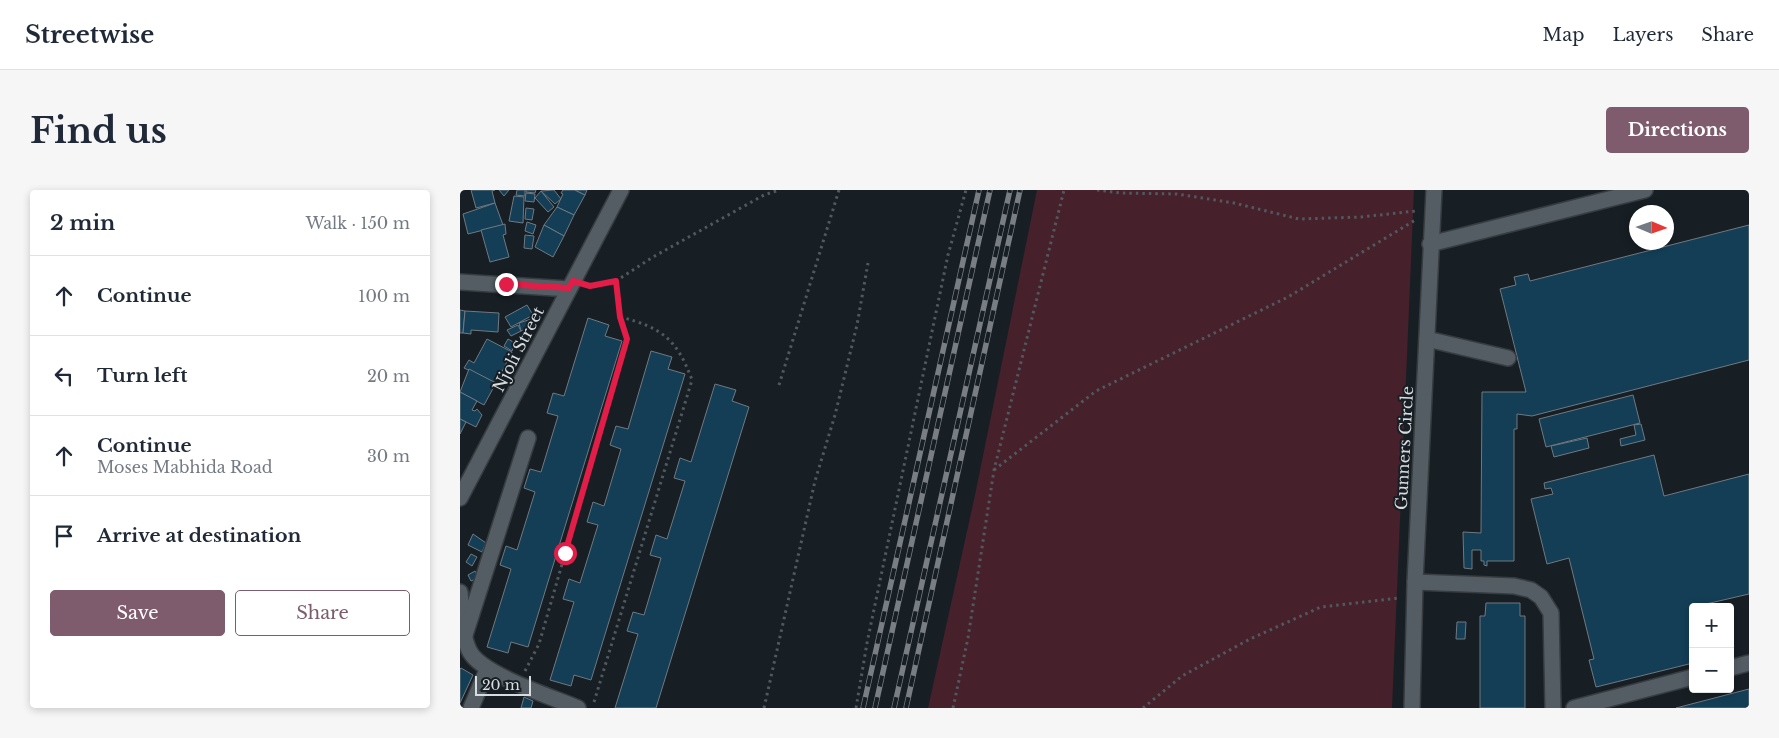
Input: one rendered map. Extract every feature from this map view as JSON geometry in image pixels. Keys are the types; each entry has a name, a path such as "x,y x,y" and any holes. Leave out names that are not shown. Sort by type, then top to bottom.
{"street":[{"name":"Njoli Street","path":"460,498 621,190"},
{"name":"Gunners Circle","path":"1412,708 1415,590 1434,190"},
{"path":"1430,244 1645,190"},
{"path":"460,282 571,285"},
{"path":"1427,339 1508,358"},
{"path":"465,635 528,438"},
{"path":"1415,590 1514,586 1531,590 1541,596 1551,613 1553,708"},
{"path":"460,592 465,635 470,653 487,670 578,708"},
{"path":"1734,667 1749,663"},
{"path":"471,708 487,670"},
{"path":"1574,708 1689,679"}],"path":[{"path":"571,285 590,286 616,281 653,257 764,195 779,190"},
{"path":"779,384 839,190"},
{"path":"856,708 867,643 948,254 966,190"},
{"path":"953,708 968,638 994,470 1064,190"},
{"path":"1097,190 1121,193 1177,194 1234,203 1299,219 1360,217 1432,210"},
{"path":"994,470 1096,391 1288,297 1432,210"},
{"path":"764,708 815,481 835,415 857,325 868,263"},
{"path":"521,684 538,644 627,339 620,317 616,281"},
{"path":"592,708 608,661 692,380 683,356 667,336 642,322 620,317"},
{"path":"1143,708 1182,676 1250,639 1322,607 1415,590"}],"shaded area":[{"path":"1037,190 1414,190 1392,708 928,708 975,495"}],"building":[{"path":"471,190 495,190 492,191 495,203 476,208"},
{"path":"499,190 509,190 504,196"},
{"path":"517,190 525,190 525,196 516,195"},
{"path":"526,190 536,190 535,193 526,192"},
{"path":"554,190 561,199 555,204 541,191"},
{"path":"563,190 575,190 585,195 574,215 557,207"},
{"path":"575,190 587,190 585,195"},
{"path":"541,191 554,207 548,212 535,198"},
{"path":"526,193 535,194 534,202 525,201"},
{"path":"514,196 524,197 523,223 509,221"},
{"path":"495,203 503,225 468,234 463,214"},
{"path":"557,207 574,215 564,236 544,225"},
{"path":"526,208 534,209 532,220 525,219"},
{"path":"527,222 536,225 533,234 525,231"},
{"path":"505,224 506,234 503,235 509,257 490,262 481,230"},
{"path":"544,225 564,236 553,257 535,247"},
{"path":"1749,225 1749,360 1532,416 1517,414 1517,429 1514,429 1514,561 1487,561 1487,566 1484,565 1484,561 1481,561 1481,550 1472,550 1472,569 1464,568 1463,532 1481,533 1482,392 1526,392 1500,289 1516,285 1514,277 1528,274 1530,281 1651,250 1674,250 1674,244"},
{"path":"525,235 534,236 532,249 524,248"},
{"path":"527,305 533,315 511,327 505,317"},
{"path":"460,310 465,311 463,333 460,333"},
{"path":"465,311 499,313 498,332 471,330 471,334 463,333"},
{"path":"588,318 609,325 605,336 622,341 528,647 511,642 508,653 487,647 511,569 500,565 506,546 517,550 535,492 524,488 530,469 541,472 558,416 547,413 553,393 564,396"},
{"path":"531,319 534,326 521,331 519,323"},
{"path":"518,325 521,331 511,336 507,330"},
{"path":"487,339 512,352 496,383 464,368 469,360 474,363"},
{"path":"508,339 515,343 512,351 504,346"},
{"path":"651,351 672,357 668,369 685,374 591,680 574,675 571,686 550,680 574,602 563,599 569,579 580,583 598,525 587,522 593,502 604,506 621,449 610,445 616,426 628,429"},
{"path":"469,369 496,383 484,405 460,392"},
{"path":"715,384 736,390 732,401 749,407 656,708 615,708 638,634 627,631 633,612 644,615 661,558 650,555 656,535 667,539 685,481 674,478 680,458 691,462"},
{"path":"460,392 477,401 472,410 475,411 477,409 482,415 476,427 460,419"},
{"path":"1633,395 1640,423 1546,447 1539,419"},
{"path":"460,419 466,422 460,434"},
{"path":"1641,424 1645,440 1621,446 1620,439 1636,435 1634,425"},
{"path":"1587,438 1589,448 1554,457 1551,446"},
{"path":"1654,455 1664,496 1749,474 1749,594 1710,603 1689,603 1689,664 1596,687 1589,660 1594,659 1569,558 1547,564 1531,499 1553,494 1551,488 1545,489 1544,483"},
{"path":"473,534 486,543 482,552 468,545"},
{"path":"471,554 477,557 472,566 466,562"},
{"path":"475,571 478,578 471,581 468,575"},
{"path":"1486,603 1520,603 1520,616 1525,616 1525,708 1480,708 1480,616 1485,616"},
{"path":"1457,622 1466,622 1465,639 1456,639"},
{"path":"460,669 473,675 460,703"},
{"path":"1749,689 1749,708 1676,708 1734,693"},
{"path":"524,697 533,701 531,708 521,708"}],"railway":[{"path":"863,708 979,190"},
{"path":"875,708 990,190"},
{"path":"894,708 1010,190"},
{"path":"906,708 1020,190"}],"route":[{"path":"506,284 569,288 573,281 590,286 616,281 620,317 627,339 565,553"}]}
